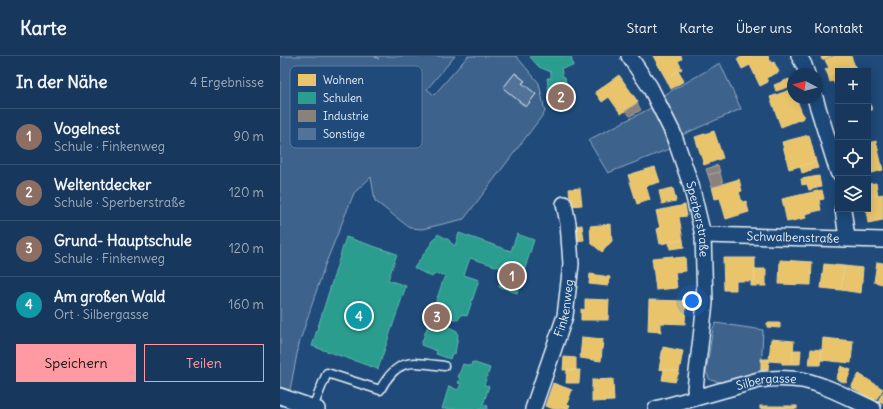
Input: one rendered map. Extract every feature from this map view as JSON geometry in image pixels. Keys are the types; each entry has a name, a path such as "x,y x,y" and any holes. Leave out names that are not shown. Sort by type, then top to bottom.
{"street":[{"name":"Sperberstraße","path":"629,56 650,87 673,133 691,185 703,235 705,303 695,389 697,397"},
{"path":"799,56 805,68"},
{"path":"817,104 835,162"},
{"name":"Finkenweg","path":"534,409 565,316 571,264 568,223 564,204"},
{"path":"843,212 846,238"},
{"name":"Schwalbenstraße","path":"703,235 883,240"},
{"name":"Silbergasse","path":"656,409 769,378 802,380 822,386 873,409"},
{"path":"280,396 315,408"}],"lane":[{"path":"315,408 327,373 380,390 387,377 399,366 414,362 444,366"}],"shaded area":[{"path":"280,56 373,56 379,59 375,56 455,56 427,89 434,95 468,56 516,56 539,83 545,112 464,219 422,229 410,228 375,201 371,177 354,193 325,265 299,344 290,390 280,387"},
{"path":"720,63 741,109 682,135 664,95"},
{"path":"651,108 663,131 669,149 608,173 588,140"},
{"path":"716,323 763,330 761,373 720,382 710,380 706,372 713,328"}],"building: Wohnen":[{"path":"653,56 681,56 682,59 678,61 682,69 666,79"},
{"path":"744,56 768,56 771,63 774,62 779,72 766,78 768,82 760,86 750,65 742,69 737,59"},
{"path":"821,56 831,56 822,60"},
{"path":"834,56 851,56 854,64 845,68 835,68 835,72 828,75 825,69 829,68 825,60"},
{"path":"854,64 856,68 845,68"},
{"path":"678,71 684,81 671,89 666,79"},
{"path":"835,72 835,85 833,81 830,82 828,75"},
{"path":"619,75 638,102 621,114 609,97 602,102 595,92"},
{"path":"787,80 787,88 776,91 774,85"},
{"path":"787,91 787,104 798,104 804,118 781,127 770,97"},
{"path":"714,131 723,158 704,165 695,137"},
{"path":"809,135 816,162 789,169 782,142"},
{"path":"876,141 883,170 871,173 871,142"},
{"path":"816,162 818,168 802,173 800,166"},
{"path":"655,167 660,182 646,186 650,200 637,204 628,175"},
{"path":"819,176 821,187 809,190 807,184 802,185 801,179"},
{"path":"739,179 742,191 739,192 742,202 746,201 749,212 726,219 720,198 715,199 712,187"},
{"path":"876,183 878,195 871,196 871,184"},
{"path":"580,188 582,205 571,206 569,189"},
{"path":"673,188 676,201 662,204 659,191"},
{"path":"822,190 824,199 819,200 821,210 805,214 806,218 787,222 782,199"},
{"path":"883,194 883,220 868,223 866,212 871,212 871,196"},
{"path":"685,205 687,216 679,217 683,240 660,244 657,229 660,228 656,211"},
{"path":"611,224 612,241 602,252 591,243 590,226"},
{"path":"582,225 584,240 573,241 572,226"},
{"path":"683,240 684,247 670,249 669,242"},
{"path":"673,256 674,258 685,257 686,271 675,272 677,288 656,290 652,258"},
{"path":"723,258 755,258 755,281 736,281 736,290 724,290"},
{"path":"780,260 812,262 811,285 779,284"},
{"path":"877,262 883,263 883,284 874,282"},
{"path":"824,264 844,266 841,290 821,288"},
{"path":"844,266 863,268 861,293 841,290"},
{"path":"755,269 766,269 766,286 751,286 751,281 755,281"},
{"path":"590,274 610,277 608,286 589,284"},
{"path":"585,299 609,300 608,320 581,320 581,309 585,310"},
{"path":"649,300 686,301 685,324 661,323 661,332 648,331"},
{"path":"767,323 780,323 780,328 767,327"},
{"path":"582,337 603,339 601,361 580,358"},
{"path":"823,338 853,341 851,363 821,360"},
{"path":"771,339 794,341 792,364 782,364 782,362 769,361"},
{"path":"663,347 683,351 679,372 659,369"},
{"path":"811,349 822,350 820,365 809,365"},
{"path":"793,350 801,350 800,364 792,364"},
{"path":"564,357 576,358 576,370 563,370"},
{"path":"761,359 769,359 768,370 761,370"},
{"path":"841,366 851,370 846,383 836,379"},
{"path":"664,369 679,372 675,382 662,380"},
{"path":"567,370 580,370 579,383 566,383"},
{"path":"859,374 883,389 875,401 851,387"},
{"path":"613,379 614,401 592,402 592,380"},
{"path":"553,383 572,390 567,404 570,405 568,409 554,409 545,406"},
{"path":"883,392 883,404 878,401"},
{"path":"760,406 797,406 797,409 760,409"}],"building: Schulen":[{"path":"571,56 573,66 561,68 563,77 565,77 567,94 560,94 561,102 550,103 547,78 551,78 551,72 539,67 530,57"},
{"path":"459,233 511,251 517,234 534,240 517,293 499,287 505,269 470,258 464,275 479,280 467,316 462,314 458,320 451,318 447,326 457,331 458,335 455,354 452,353 450,359 436,354 437,351 421,345 445,275 435,274 432,277 414,268 438,234 449,240 455,246"},
{"path":"346,237 397,254 388,280 406,286 378,369 312,346"},
{"path":"472,362 490,368 484,385 489,386 483,405 488,406 487,409 442,409 449,386 458,390 461,384 458,383 460,378 458,377 463,364 471,366"}],"building: Industrie":[{"path":"637,103 641,110 630,116 626,111"},
{"path":"718,165 720,172 708,175 706,169"},
{"path":"720,172 723,184 712,187 708,175"}],"building: Sonstige":[{"path":"515,73 525,81 522,83 536,94 526,107 503,88"}],"place":[{"name":"Weltentdecker","path":"561,97"},
{"name":"Vogelnest","path":"512,276"},
{"name":"Am großen Wald","path":"359,316"},
{"name":"Grund- Hauptschule","path":"437,317"}]}
